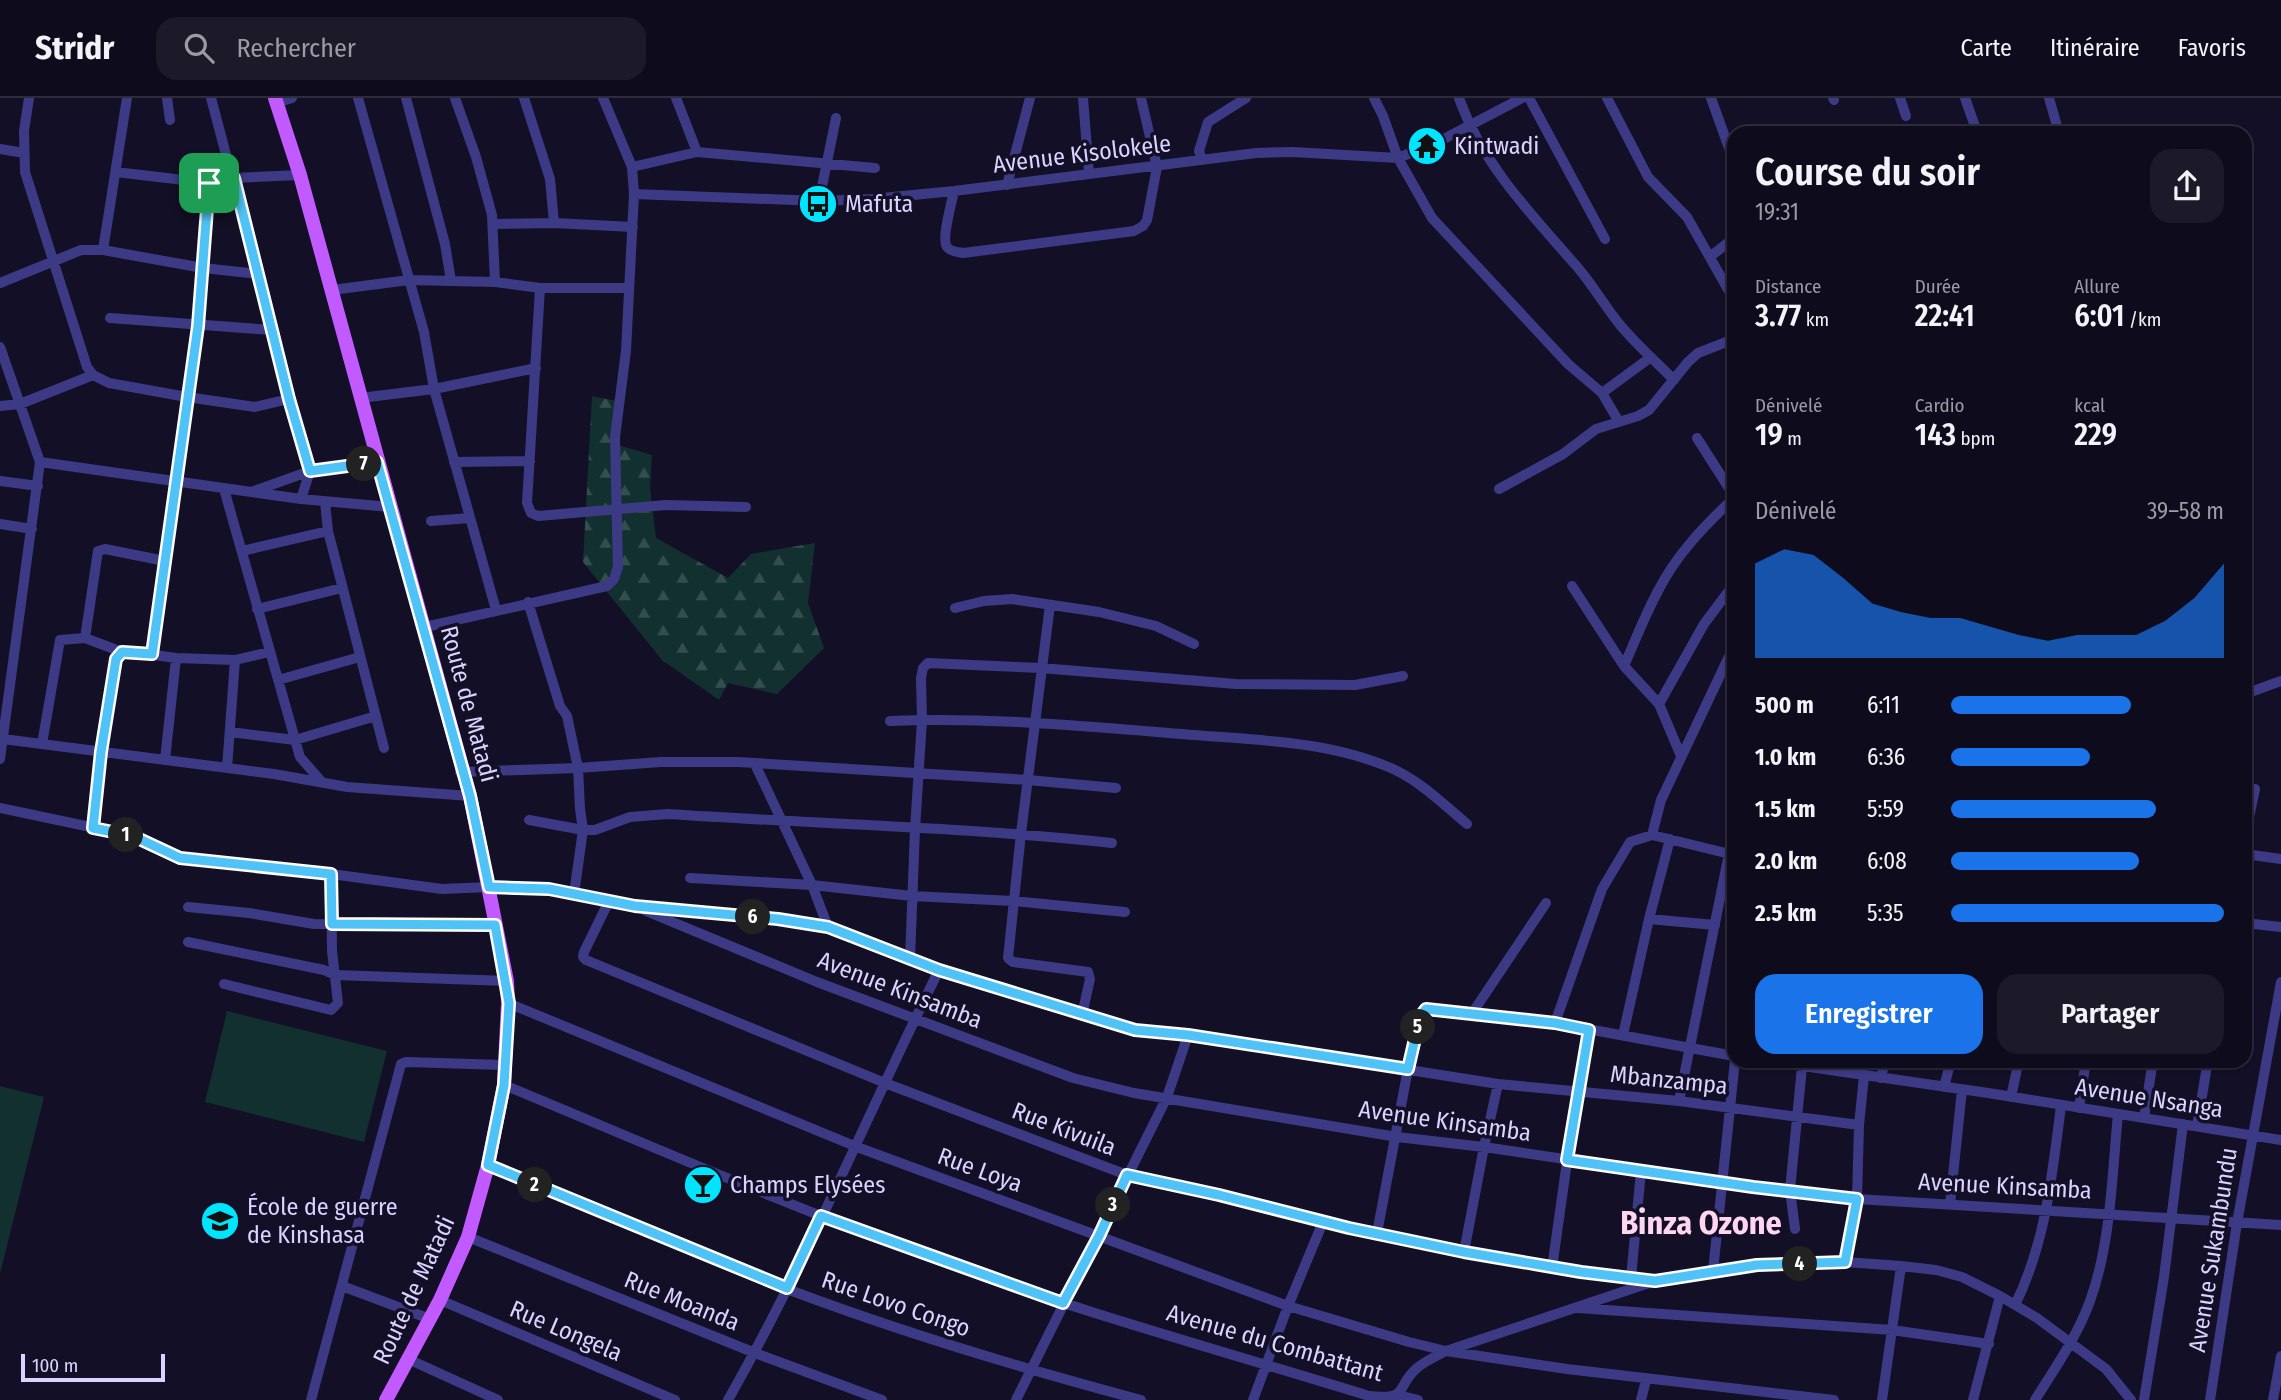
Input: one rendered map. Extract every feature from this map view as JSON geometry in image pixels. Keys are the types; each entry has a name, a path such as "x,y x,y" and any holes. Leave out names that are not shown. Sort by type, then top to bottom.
{"main road":[{"name":"Route de Matadi","path":"275,100 300,175 470,796 509,1003 504,1085 488,1165 468,1237 440,1300 386,1400"}],"street":[{"path":"29,98 24,131 24,167 28,185 87,367 93,375 109,383 256,407 289,399"},
{"path":"103,250 127,98"},
{"path":"167,98 170,120"},
{"path":"211,98 310,471 301,499"},
{"path":"275,100 292,98"},
{"path":"358,98 424,332 434,388 496,610"},
{"path":"406,98 445,244 450,281"},
{"path":"455,98 476,157 494,224 495,282"},
{"path":"524,98 550,179 554,223"},
{"path":"425,627 607,586 614,579 618,566 615,437 626,351 634,194 632,167 603,98"},
{"path":"677,98 697,152"},
{"path":"1007,185 1030,98"},
{"path":"1083,98 1089,174"},
{"path":"954,191 944,238 947,247 953,251 963,253 1134,231 1147,220 1157,167 1141,98"},
{"path":"1202,160 1199,150 1208,122 1246,98"},
{"path":"1374,98 1398,158 1432,218 1568,364 1602,393 1619,422"},
{"path":"1460,98 1469,124 1493,167 1508,187 1582,272 1623,329 1674,380"},
{"name":"Avenue Kisolokele","path":"634,194 819,201 954,191 1256,153 1292,152 1398,158 1440,141 1522,98"},
{"path":"1529,98 1605,239"},
{"path":"1607,98 1648,177 1687,217 1727,287"},
{"path":"1711,98 1727,143"},
{"path":"1900,98 1906,116"},
{"path":"1965,98 1975,126"},
{"path":"2049,98 2057,126"},
{"path":"819,201 836,118"},
{"path":"0,149 24,153"},
{"path":"632,167 697,152 875,168"},
{"path":"116,172 209,183 234,178 300,175"},
{"path":"152,654 198,326 209,183"},
{"path":"494,224 554,223 633,227"},
{"path":"1711,256 1727,244"},
{"path":"0,284 76,251 103,250 203,268 259,274"},
{"path":"332,290 409,280 495,282 540,288 628,288"},
{"path":"540,288 527,503 531,513 538,516 666,505 746,507"},
{"path":"110,318 271,330"},
{"path":"1499,489 1563,454 1596,429 1649,410 1698,353 1727,342"},
{"path":"0,347 40,462 0,760"},
{"path":"1602,393 1651,357"},
{"path":"360,398 434,388 536,368"},
{"path":"0,406 20,404 93,375"},
{"path":"1696,438 1727,486"},
{"path":"454,462 530,461"},
{"path":"40,462 224,489 390,508"},
{"path":"253,492 310,471 377,462"},
{"path":"0,481 38,486"},
{"path":"224,489 300,757 321,781"},
{"path":"325,502 328,531 384,748"},
{"path":"1624,666 1658,589 1690,545 1727,504"},
{"path":"431,521 470,518"},
{"path":"0,524 32,529"},
{"path":"242,551 328,531"},
{"path":"85,638 98,551 165,561"},
{"path":"1572,586 1624,666 1659,704 1681,756"},
{"path":"257,609 342,588"},
{"path":"1659,704 1704,624 1727,593"},
{"path":"955,608 984,601 1012,599 1137,620 1194,644"},
{"path":"528,602 560,706 567,716 578,768 583,830 574,894"},
{"path":"1050,606 1008,958 1088,972 1090,979 1082,1014"},
{"path":"42,744 61,640 85,638 122,652 176,659 235,660 269,652"},
{"path":"93,828 101,752 116,659 122,652"},
{"path":"278,680 360,657"},
{"path":"165,760 176,659"},
{"path":"227,768 235,660"},
{"path":"1652,835 1661,800 1727,661"},
{"path":"910,959 922,720 921,678 923,668 928,663 1041,668 1237,684 1355,685 1403,676"},
{"path":"2252,691 2281,681"},
{"path":"230,732 295,740 376,716"},
{"path":"890,721 1035,724 1250,740 1358,756 1413,779 1467,824"},
{"path":"3,739 321,781 347,787 470,796"},
{"path":"462,772 660,762 755,764 1028,780 1116,788"},
{"path":"755,764 812,885 828,927"},
{"path":"2252,803 2255,789"},
{"name":"Mbanzampa","path":"0,807 133,836 180,858 442,889 549,889 635,906 778,919 828,927 939,970 1135,1030 1188,1035 1498,1084 1679,1101 1859,1125"},
{"path":"529,820 595,830 630,817 649,814 915,830 1021,833 1112,843"},
{"path":"1555,1023 1602,889 1630,842 1652,835 1727,854"},
{"path":"1623,1035 1670,839"},
{"path":"2252,855 2281,859"},
{"path":"224,984 331,1010 338,1003 331,874"},
{"path":"1679,1101 1714,925 1727,874"},
{"path":"690,878 812,885 912,896 1013,901 1125,912"},
{"name":"Rue Kivuila","path":"609,901 584,952 583,957 586,960 885,1083 1127,1175 1323,1222 1464,1252 1552,1268 1655,1281"},
{"path":"1471,1015 1546,903"},
{"name":"Avenue Kinsamba","path":"635,906 817,982 915,1019 1073,1077 1134,1093 1397,1137 1857,1199 2281,1225"},
{"path":"188,907 249,913 295,922 495,925"},
{"path":"1649,919 1714,925"},
{"path":"2252,924 2281,927"},
{"path":"188,942 324,970 335,975 506,981"},
{"path":"728,1400 755,1353 857,1147 939,970"},
{"name":"Avenue Sukambundu","path":"2210,1400 2237,1223 2281,982"},
{"name":"Rue Loya","path":"509,1003 857,1147 1288,1306 1446,1352 1646,1380 1834,1400"},
{"path":"1377,1233 1408,1069 1423,1012 1430,1009 1555,1023 1727,1056"},
{"path":"1552,1268 1577,1091 1589,1030"},
{"path":"1016,1400 1167,1097 1188,1035"},
{"path":"311,1400 401,1064 504,1065"},
{"path":"1713,1272 1734,1068"},
{"path":"1795,1229 1790,1190 1802,1068"},
{"name":"Avenue Nsanga","path":"1833,1068 1864,1076 2281,1140"},
{"path":"1881,1078 1883,1068"},
{"path":"1944,1087 1949,1068"},
{"path":"2011,1097 2017,1068"},
{"path":"2079,1108 2085,1068"},
{"path":"2144,1118 2152,1068"},
{"path":"2197,1126 2207,1068"},
{"path":"1845,1262 1857,1199 1859,1125 1864,1076"},
{"path":"1464,1252 1498,1084"},
{"name":"Avenue du Combattant","path":"504,1085 821,1216 1063,1303 1369,1396 1398,1397 1418,1367 1446,1352 1655,1281 1757,1265 1845,1262 1936,1270 1962,1277 2015,1305 2071,1343 2106,1369 2131,1400"},
{"path":"1950,1204 1962,1090"},
{"path":"2015,1305 2036,1256 2047,1209 2062,1106"},
{"path":"2035,1400 2071,1343 2090,1301 2099,1272 2118,1114"},
{"path":"2144,1400 2172,1217 2183,1124"},
{"name":"Rue Lovo Congo","path":"488,1165 787,1288 902,1330 1031,1371 1141,1400"},
{"path":"1631,1278 1641,1171"},
{"path":"1253,1400 1323,1222"},
{"name":"Rue Moanda","path":"468,1237 755,1353 882,1400"},
{"path":"1882,1400 1901,1266"},
{"path":"342,1286 430,1319"},
{"path":"1972,1400 2000,1296"},
{"name":"Rue Longela","path":"440,1300 675,1400"},
{"path":"1572,1307 1892,1330 1989,1344"},
{"path":"2273,1400 2281,1356"},
{"path":"408,1359 498,1400"},
{"path":"1641,1400 1646,1380"},
{"path":"2115,1400 2123,1389"},
{"path":"1398,1397 1418,1400"}],"green space":[{"path":"592,396 616,401 611,443 652,455 650,488 656,538 728,578 751,554 815,543 808,603 824,648 777,694 728,683 719,700 662,660 583,562"},
{"path":"227,1011 387,1051 364,1142 205,1102"},
{"path":"0,1086 44,1097 0,1274"}],"place":[{"name":"Kintwadi","path":"1427,146"},
{"name":"Mafuta","path":"818,204"},
{"name":"Champs Elysées","path":"703,1185"},
{"name":"École de guerre de Kinshasa","path":"220,1221"}],"district":[{"name":"Binza Ozone","path":"1701,1223"}],"route":[{"path":"234,178 289,399 310,471 377,462 441,685 470,796 489,887 549,889 635,906 778,919 828,927 939,970 1135,1030 1188,1035 1408,1069 1420,1017 1426,1009 1555,1023 1589,1030 1567,1160 1857,1199 1845,1262 1757,1265 1655,1281 1581,1272 1464,1252 1349,1228 1127,1175 1099,1236 1063,1303 821,1216 787,1288 488,1165 504,1085 509,1003 495,925 332,924 331,874 174,857 133,836 93,828 101,752 116,659 118,654 126,651 152,654 198,326 209,183 234,178"}]}
